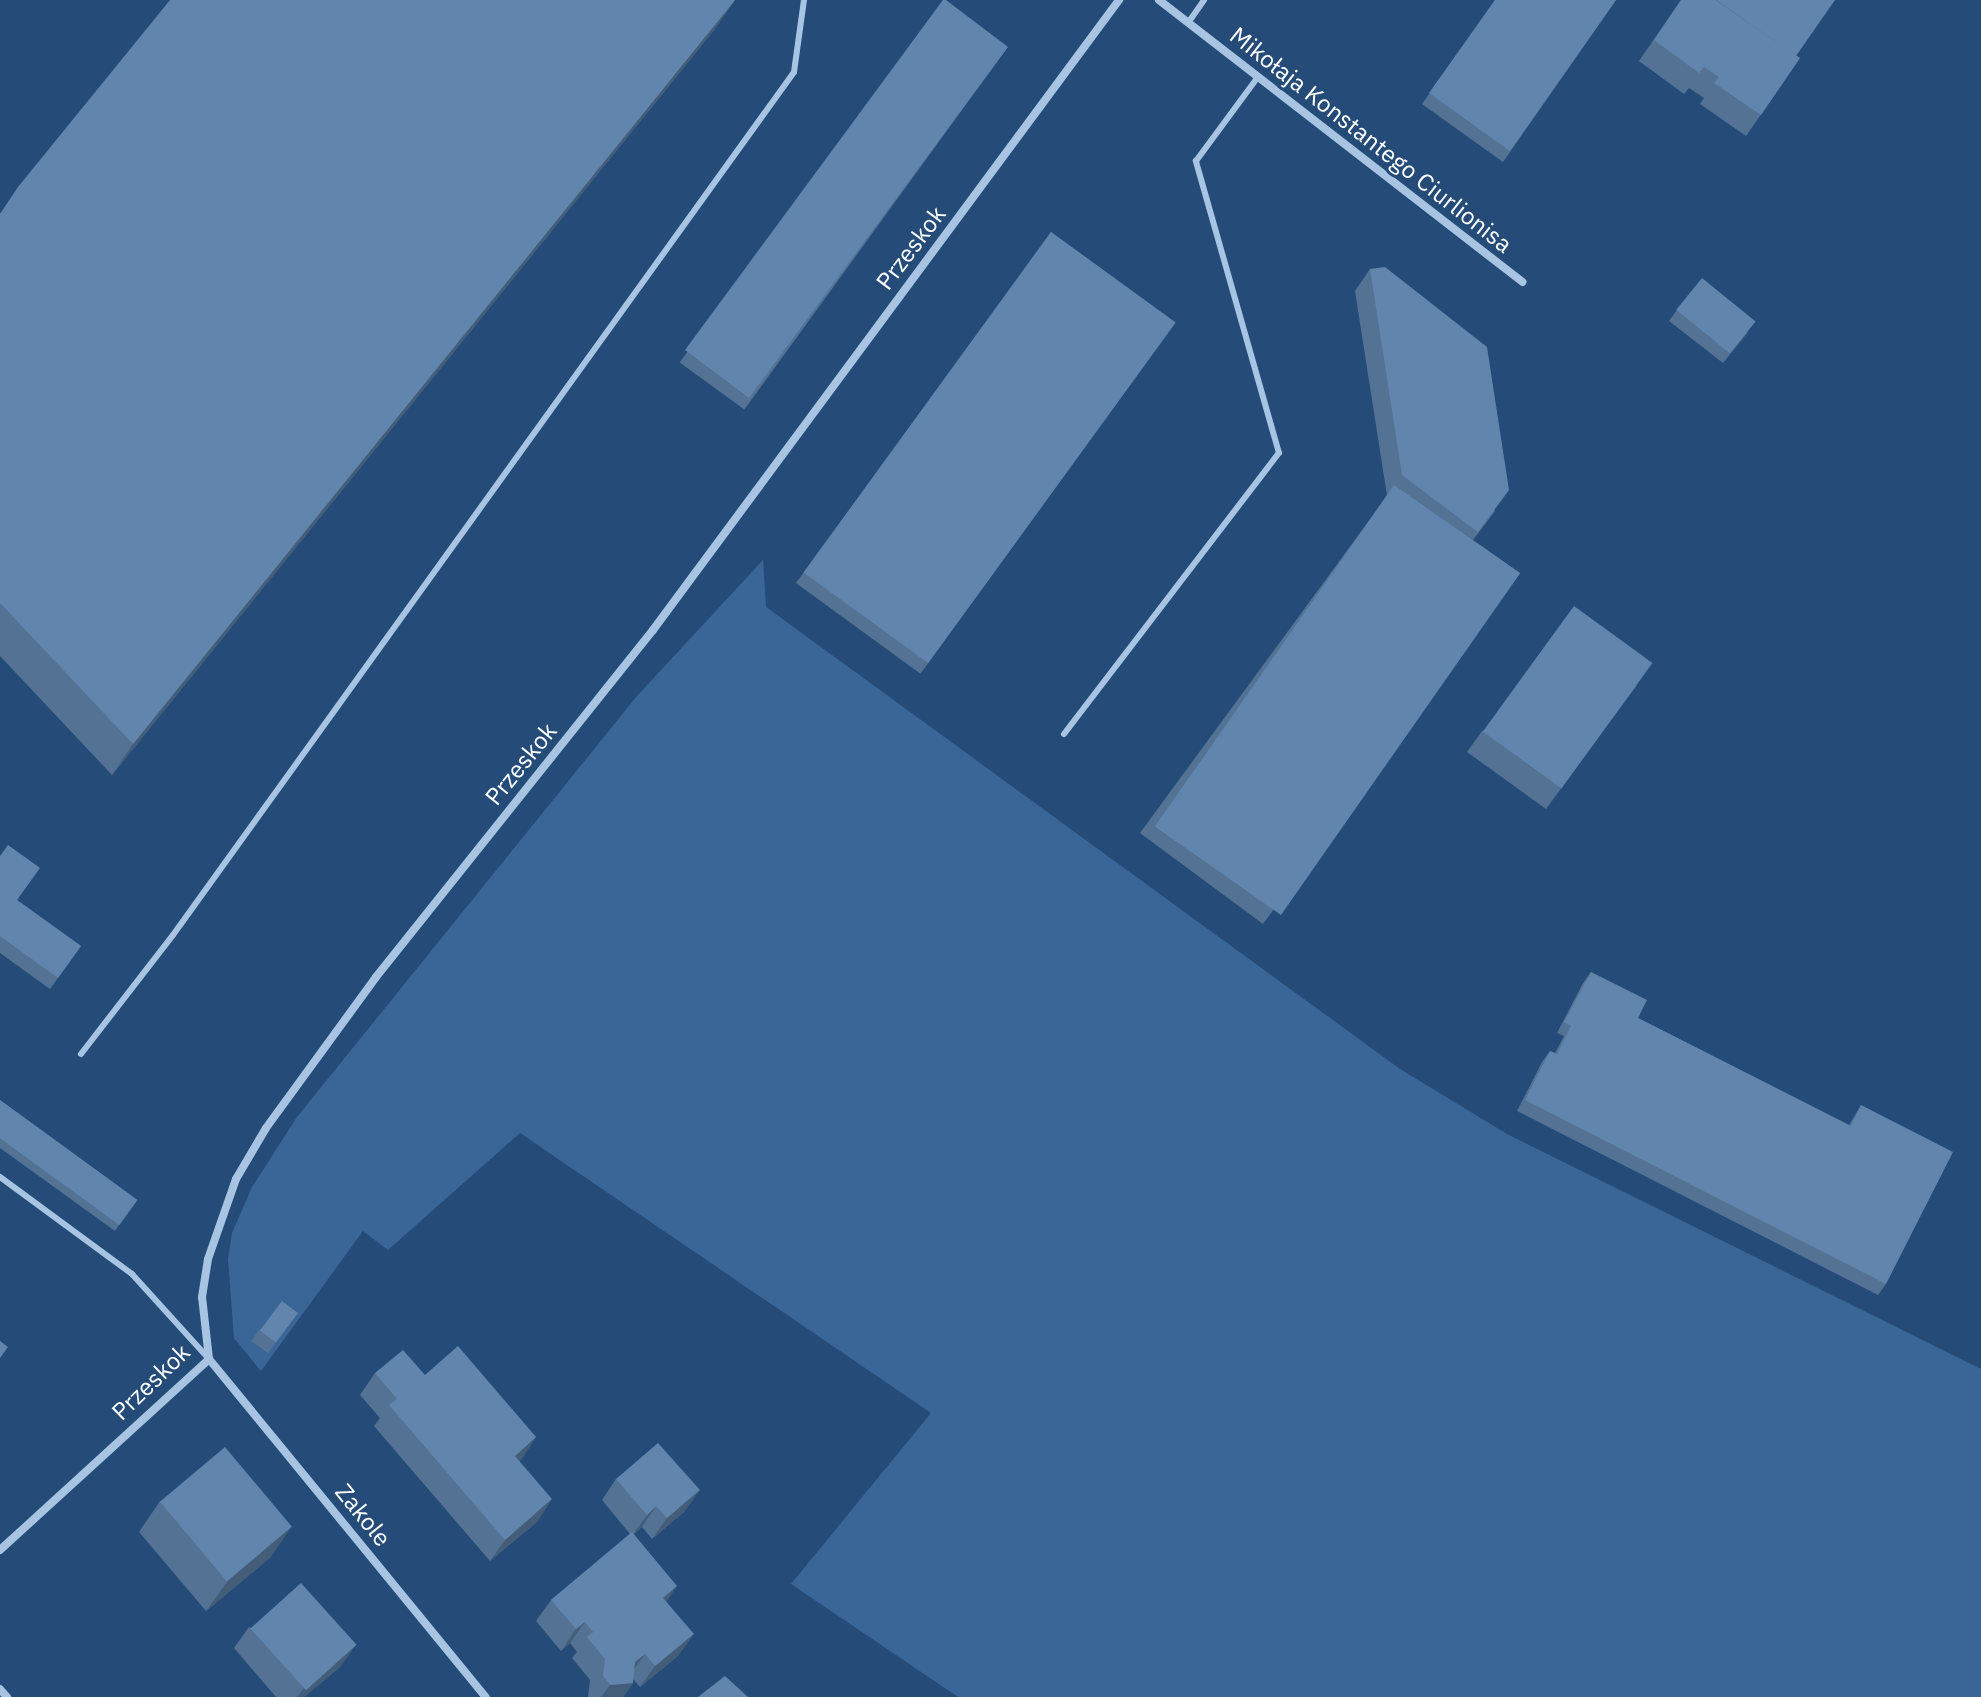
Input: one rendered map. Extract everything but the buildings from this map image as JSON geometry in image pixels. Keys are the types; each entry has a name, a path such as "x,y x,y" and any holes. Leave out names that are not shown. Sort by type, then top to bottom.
{"street":[{"name":"Przeskok","path":"0,1550 209,1359 202,1297 208,1259 236,1179 266,1128 376,977 653,630 1119,0"},
{"name":"Mikołaja Konstantego Ciurlionisa","path":"1159,0 1522,282"},
{"name":"Zakole","path":"209,1359 486,1697"},
{"path":"0,1689 7,1697"}],"lane":[{"path":"81,1054 173,935 794,72 804,0"},
{"path":"1188,23 1204,0"},
{"path":"1064,734 1279,453 1196,161 1258,77"},
{"path":"0,1177 132,1274 209,1359"}],"shaded area":[{"path":"763,560 766,607 1400,1069 1507,1134 1981,1369 1981,1697 958,1697 791,1584 931,1413 520,1133 388,1250 363,1231 261,1371 234,1338 228,1259 232,1233 252,1187 297,1117 637,696"}]}
